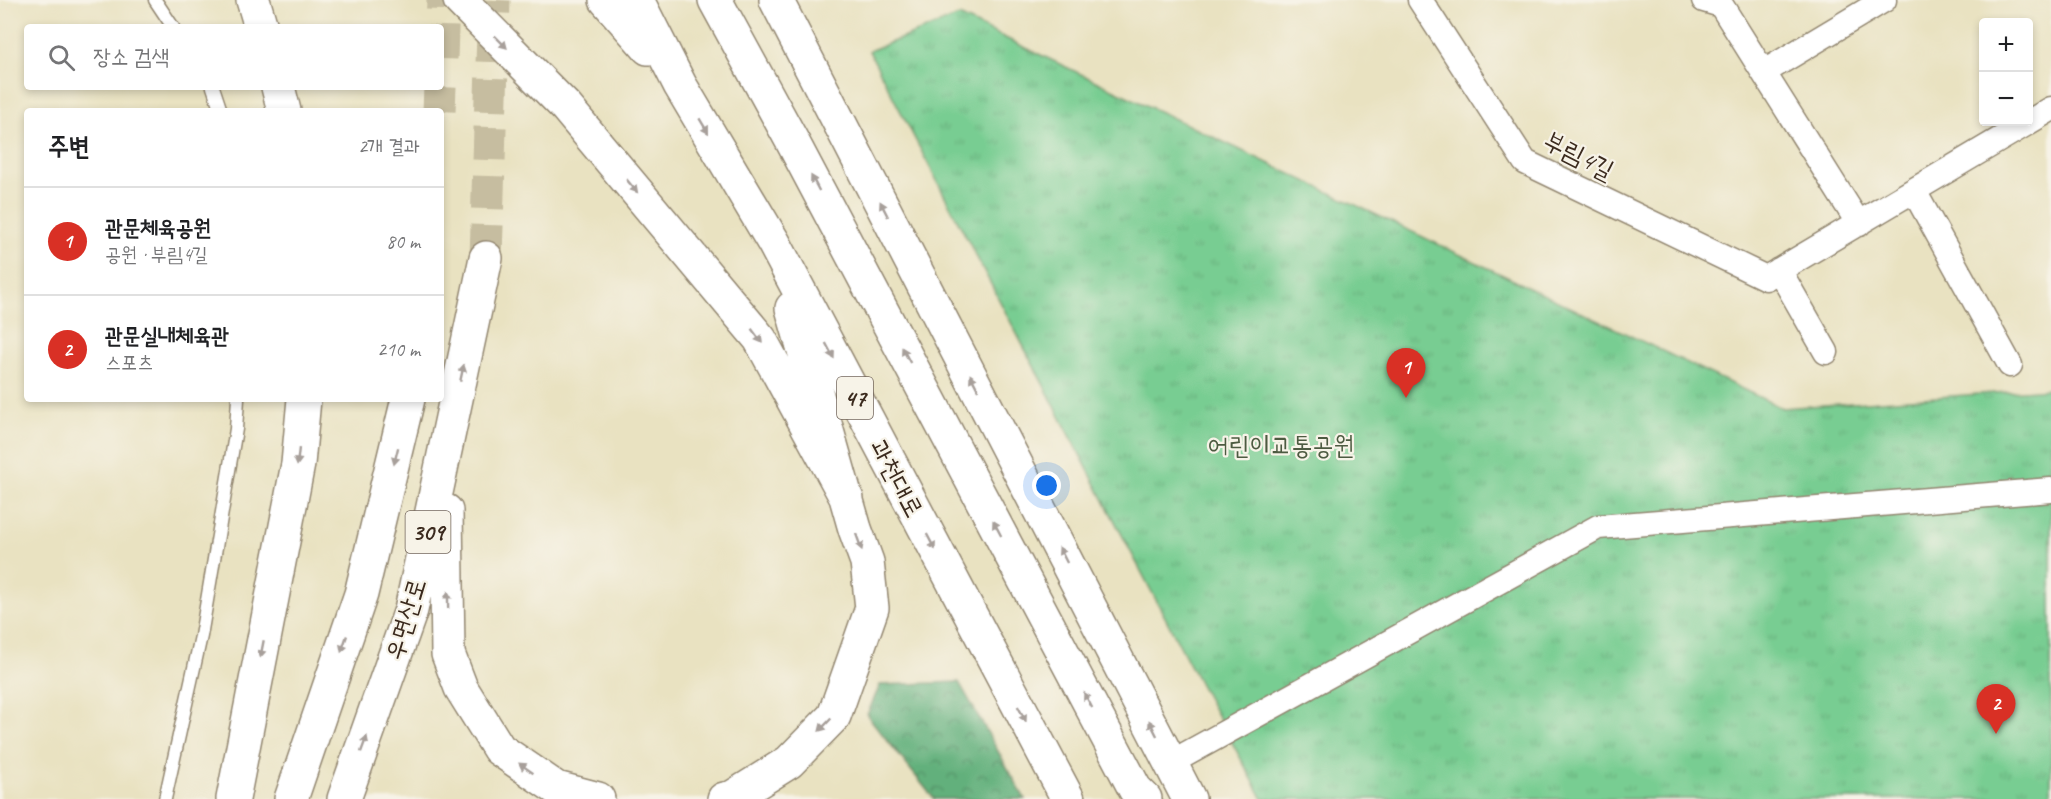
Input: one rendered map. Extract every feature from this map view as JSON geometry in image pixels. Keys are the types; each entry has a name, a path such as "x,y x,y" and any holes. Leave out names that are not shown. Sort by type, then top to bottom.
{"highway":[{"path":"253,0 260,24"},
{"path":"460,0 566,107 760,339 847,499"},
{"path":"606,0 680,85"},
{"name":"과천대로","path":"637,0 680,85 774,243 1068,799"},
{"path":"715,0 797,149 1140,794"},
{"path":"776,0 1189,799"},
{"path":"279,90 283,108"},
{"path":"724,799 733,798 789,762 834,716 872,608 867,562 774,243"},
{"name":"우면산로","path":"344,799 411,610 486,258"},
{"path":"233,799 298,464 304,402"},
{"name":"우면산로","path":"291,799 361,594 407,402"},
{"path":"446,454 448,654 460,688 499,749 556,789 598,799"}],"street":[{"name":"부림4길","path":"1420,0 1525,162 1766,278 2051,110"},
{"path":"1704,0 1721,5 1859,224"},
{"path":"1764,72 1884,0"},
{"path":"1914,191 2010,365"},
{"path":"1779,270 1826,352"},
{"path":"1170,763 1598,527 2051,490"}],"lane":[{"path":"154,0 171,24"},
{"path":"215,90 220,108"},
{"path":"165,799 201,636 236,429 238,402"}],"green space":[{"name":"어린이교통공원","path":"959,16 1782,408 2051,389 2051,799 1263,799 1201,686 869,51"},
{"path":"959,682 1025,799 934,799 867,715 880,685"}],"tunnel":[{"path":"442,24 443,0"},
{"path":"486,258 494,0"},
{"path":"439,108 440,90"}],"place":[{"name":"관문체육공원","path":"1406,398"},
{"name":"관문실내체육관","path":"1996,734"}]}
